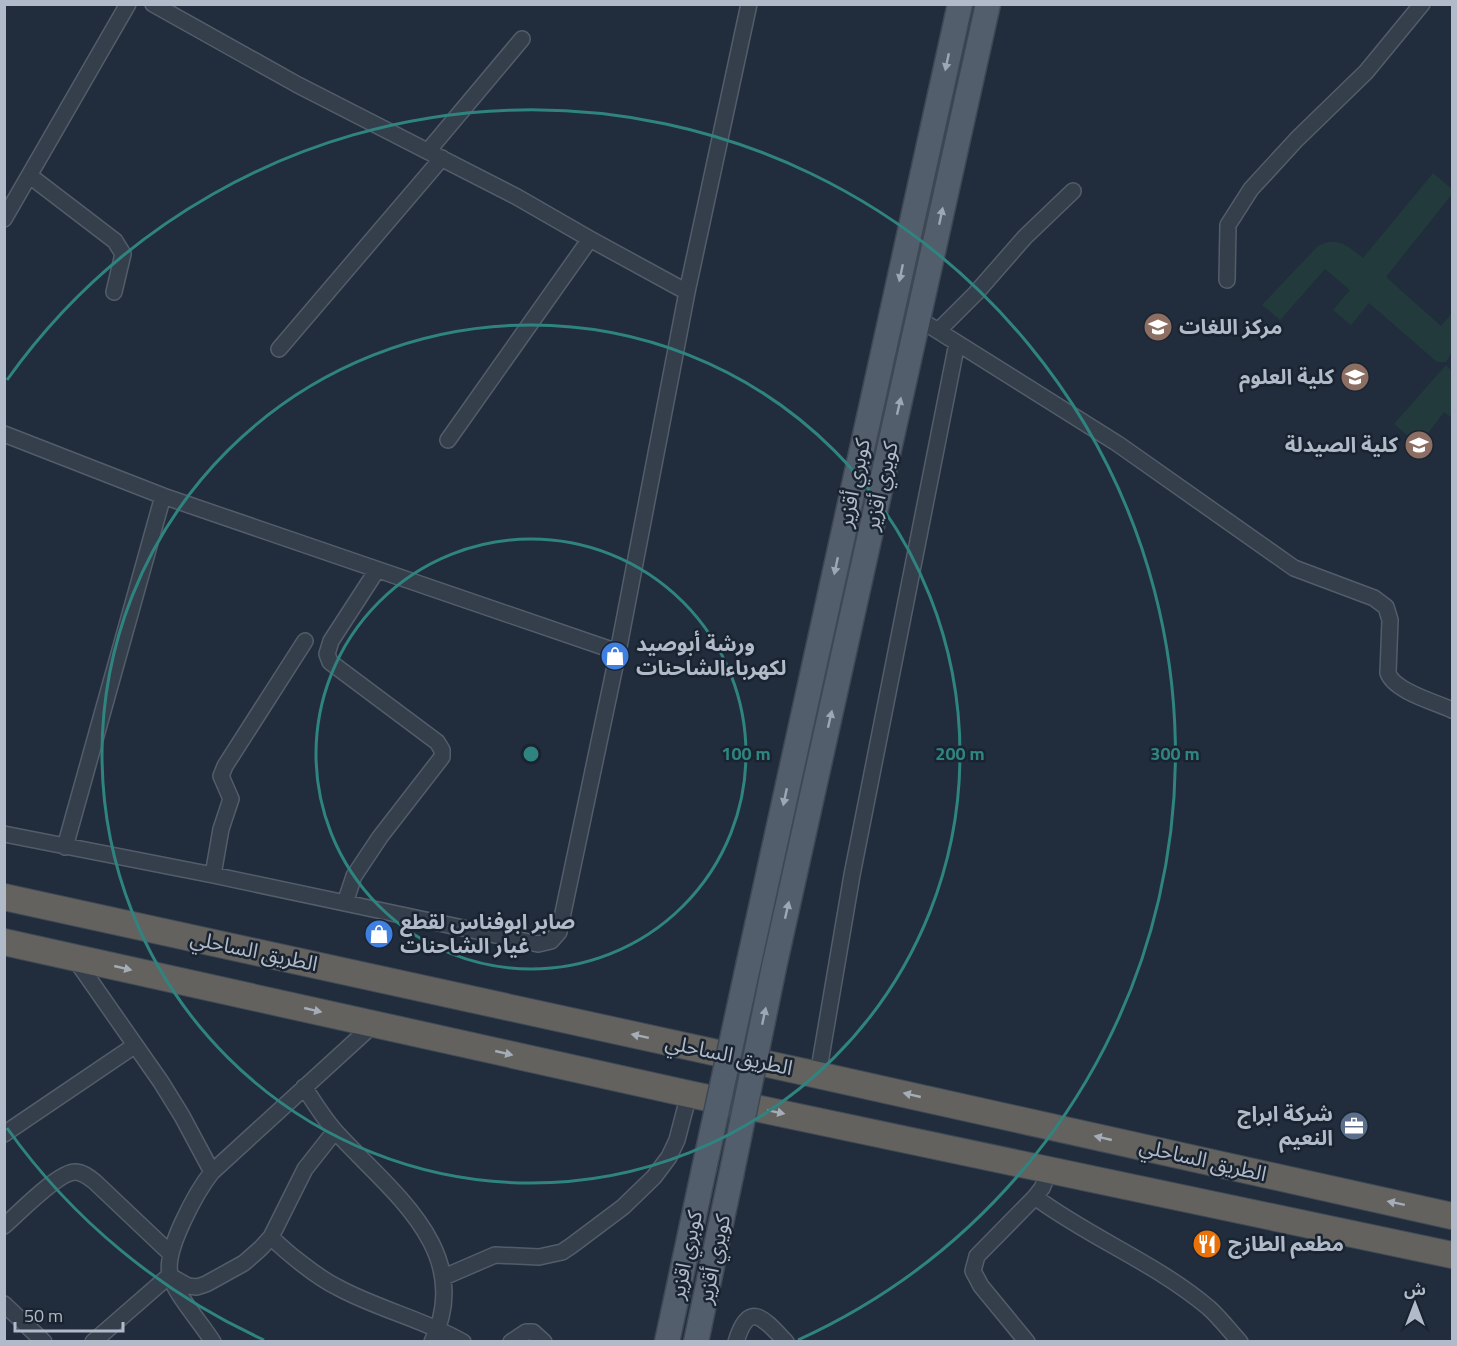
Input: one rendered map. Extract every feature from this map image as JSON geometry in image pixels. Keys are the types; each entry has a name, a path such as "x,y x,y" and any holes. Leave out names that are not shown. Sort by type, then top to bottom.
{"highway":[{"name":"الطريق الساحلي","path":"4,897 818,1074 1452,1216"},
{"name":"الطريق الساحلي","path":"4,942 689,1094 1452,1255"}],"main road":[{"name":"كوبري أقزير","path":"704,1168 960,4"},
{"name":"كويري أقزير","path":"696,1341 774,967 928,325 988,4"},
{"name":"كوبري اقزير","path":"667,1341 704,1168"}],"street":[{"path":"4,219 128,4"},
{"path":"153,4 298,85 517,197 687,292"},
{"path":"4,834 213,875 538,944 551,940 559,932 618,652 687,292 749,4"},
{"path":"1227,280 1228,225 1251,189 1297,139 1366,72 1422,4"},
{"path":"279,349 435,154 522,39"},
{"path":"30,176 115,241 123,254 114,292"},
{"path":"1073,191 1025,237 976,293 928,325 1118,444 1294,568 1374,598 1386,607 1390,620 1388,673 1390,680 1397,687 1452,710"},
{"path":"448,440 590,239"},
{"path":"818,1074 852,875 957,343"},
{"path":"4,434 164,496 618,652"},
{"path":"65,847 164,496"},
{"path":"345,903 354,876 380,837 442,757 442,750 437,742 330,662 327,654 331,641 377,570"},
{"path":"213,875 222,829 231,799 221,776 225,766 305,641"},
{"path":"73,956 182,1116 212,1172"},
{"path":"213,1341 192,1313 170,1275 171,1254 184,1219 212,1172 374,1024"},
{"path":"4,1134 134,1046"},
{"path":"304,1087 335,1131 404,1202 438,1257 444,1277 435,1335"},
{"path":"444,1277 495,1255 539,1257 562,1252 571,1246 622,1207 654,1177 669,1157 677,1140 689,1094"},
{"path":"170,1275 188,1286 197,1287 244,1263 271,1237 305,1169 335,1131"},
{"path":"1027,1341 981,1286 973,1271 976,1256 1035,1197 1042,1188 1050,1169"},
{"path":"4,1226 61,1176 75,1172 87,1175 171,1254"},
{"path":"1035,1197 1079,1227 1164,1276 1209,1308 1240,1341"},
{"path":"271,1237 334,1286 435,1335 463,1341"},
{"path":"93,1341 170,1275"},
{"path":"4,1304 44,1341"},
{"path":"736,1341 741,1324 748,1318 755,1317 765,1320 786,1341"},
{"path":"511,1341 526,1332 533,1332 544,1341"}],"green space":[{"path":"1433,173 1452,189 1452,194 1386,277 1441,326 1452,313 1452,352 1446,362 1437,362 1369,303 1351,325 1333,310 1350,290 1325,269 1280,320 1262,305 1318,246 1337,242 1348,246 1363,258"},
{"path":"1446,365 1452,371 1452,418 1444,412 1419,445 1394,424"}],"place":[{"name":"مركز اللغات","path":"1158,327"},
{"name":"كلية العلوم","path":"1355,377"},
{"name":"كلية الصيدلة","path":"1419,445"},
{"name":"ورشة أبوصيد لكهرباءالشاحنات","path":"615,656"},
{"name":"صابر ابوفناس لقطع غيار الشاحنات","path":"379,934"},
{"name":"شركة ابراج النعيم","path":"1354,1126"},
{"name":"مطعم الطازج","path":"1207,1244"}]}
